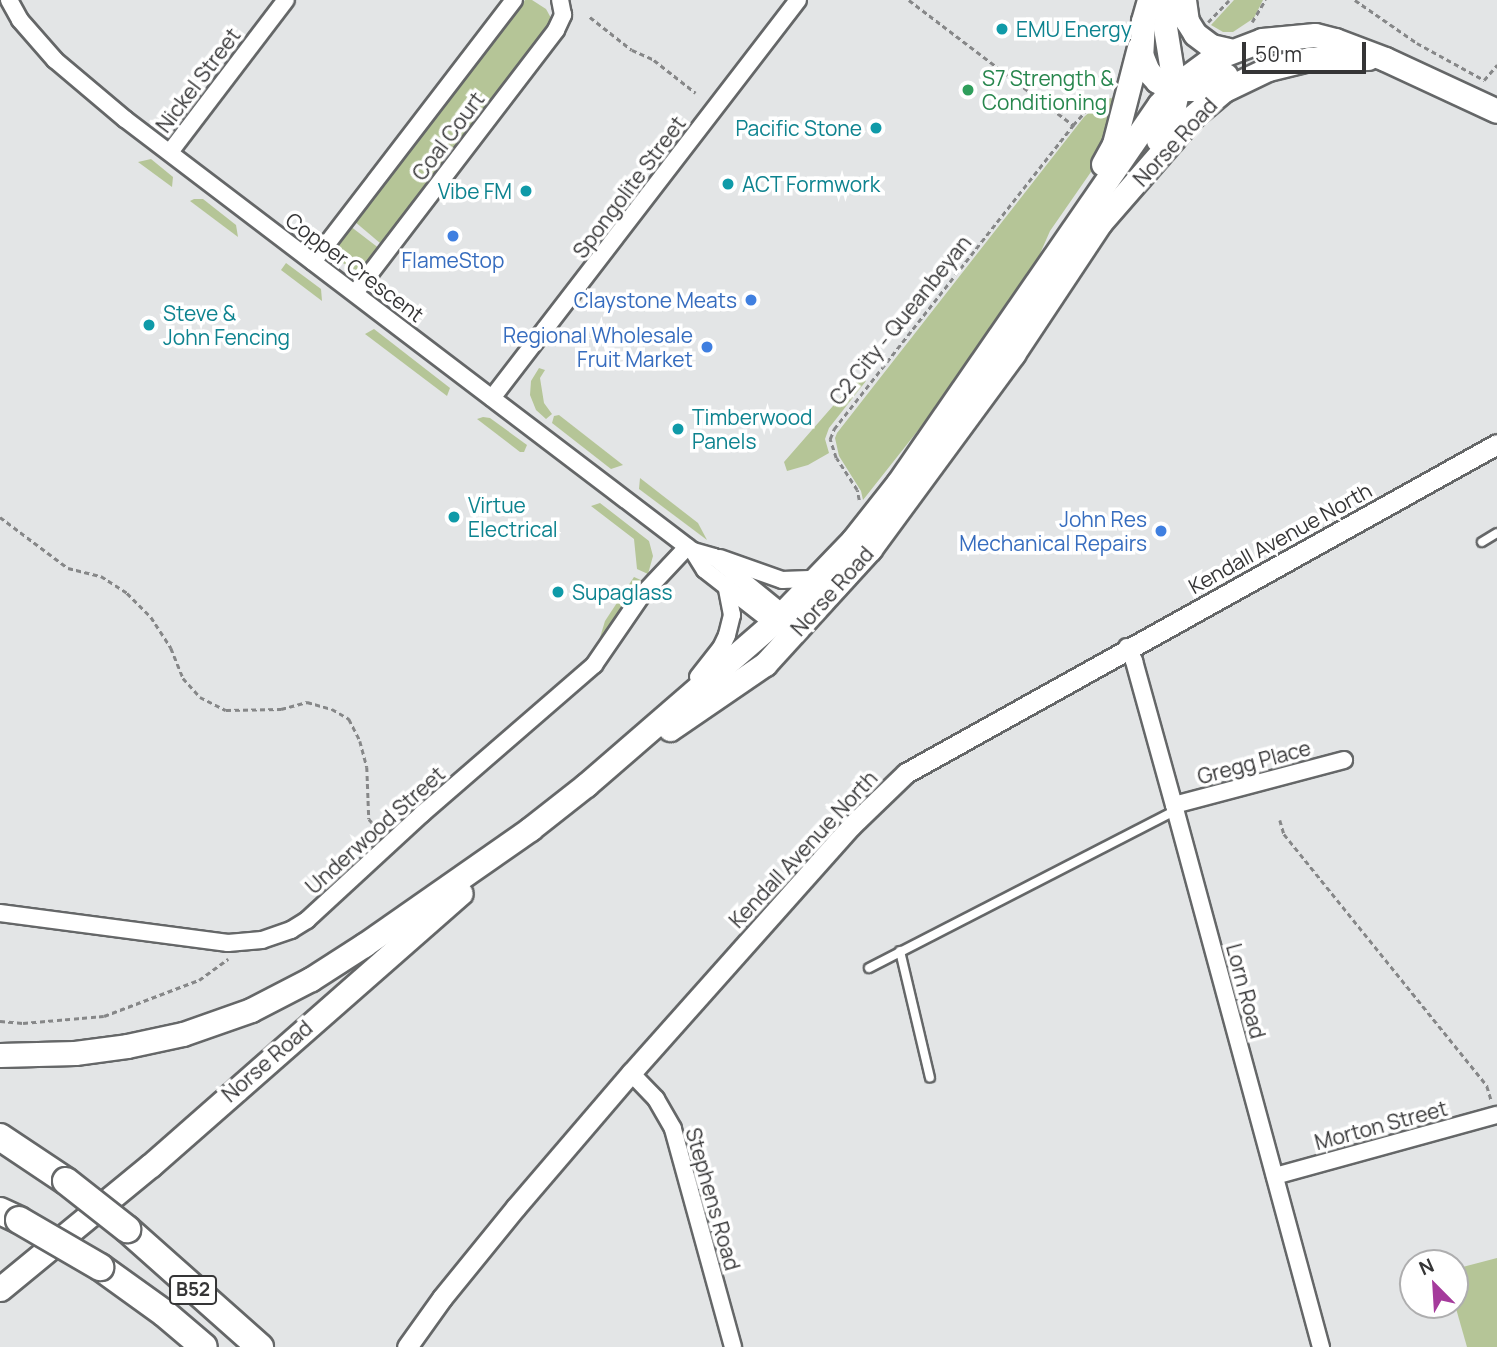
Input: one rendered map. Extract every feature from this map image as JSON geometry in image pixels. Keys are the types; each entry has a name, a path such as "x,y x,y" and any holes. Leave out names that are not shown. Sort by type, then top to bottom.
{"highway":[{"name":"B52","path":"0,1137 66,1181 127,1229 208,1304 260,1347"},
{"name":"B52","path":"10,1215 100,1267 164,1313 204,1347"}],"main road":[{"path":"1042,274 1056,232 1113,148 1149,0"},
{"path":"1100,223 1168,127 1174,113 1175,88 1166,37 1168,0"},
{"path":"1184,0 1187,21 1195,34 1211,46 1229,50"},
{"name":"Norse Road","path":"0,1055 75,1053 127,1046 198,1030 251,1010 343,959 530,828 586,785 765,664 817,579 898,483 1143,126 1175,88 1229,50 1275,37 1314,35 1335,40 1393,63"},
{"path":"1141,40 1141,54 1148,71 1160,84 1175,88 1204,87 1265,58 1332,57"},
{"name":"Norse Road","path":"586,785 670,712 787,625 905,505 1013,354 1100,223 1187,122 1217,95 1268,69 1295,61 1332,57 1393,63"},
{"path":"1393,63 1497,111"},
{"name":"Norse Road","path":"0,1289 150,1165 480,876 530,828"}],"street":[{"name":"Copper Crescent","path":"9,0 20,20 55,60 170,152 690,549 705,570 787,625"},
{"name":"Nickel Street","path":"170,152 286,0"},
{"name":"Coal Court","path":"313,262 514,0"},
{"name":"Coal Court","path":"355,293 555,30 563,15 560,0"},
{"name":"Spongolite Street","path":"492,398 798,0"},
{"name":"Kendall Avenue North","path":"407,1347 442,1298 516,1207 631,1073 880,795 906,773 1127,647 1497,444"},
{"name":"Copper Crescent","path":"690,549 714,557 787,625"},
{"name":"Underwood Street","path":"0,913 207,941 253,942 277,936 307,920 391,842 594,665 642,594 690,549"},
{"path":"714,557 782,580 817,579"},
{"path":"670,712 724,644 732,615 726,585"},
{"name":"Lorn Road","path":"1127,647 1175,808 1321,1347"},
{"name":"Gregg Place","path":"1175,808 1345,760"},
{"name":"Stephens Road","path":"631,1073 656,1099 673,1129 733,1347"},
{"name":"Morton Street","path":"1275,1176 1497,1115"}],"lane":[{"path":"1482,542 1497,533"},
{"path":"869,968 1175,808"},
{"path":"900,951 930,1078"}],"path":[{"path":"909,0 1073,125"},
{"path":"1208,23 1229,0"},
{"path":"1355,0 1429,49 1484,80 1497,65"},
{"path":"590,17 632,50 654,60 696,93"},
{"name":"C2 City - Queanbeyan","path":"858,505 858,493 838,463 832,445 834,429 1073,125 1094,102 1111,95"},
{"path":"0,517 68,568 101,576 127,593 150,617 171,648 183,678 200,697 226,710 281,709 307,702 332,709 349,719 360,741 367,767 369,819 391,842"},
{"path":"1280,820 1284,834 1487,1086 1497,1115"},
{"path":"0,1021 23,1023 104,1016 199,980 253,942"}],"green space":[{"path":"525,0 532,0 546,9 551,18 548,27 383,243 380,243 354,221"},
{"path":"1234,0 1263,0 1254,18 1233,32 1223,32 1211,25"},
{"path":"1111,98 1119,101 1093,169 1050,231 1032,272 931,414 863,500 861,491 839,456 835,438 837,433 1084,117 1103,100"},
{"path":"151,159 173,177 172,187 138,162"},
{"path":"203,199 236,225 238,237 190,201"},
{"path":"350,226 380,249 364,268 358,271 339,261 334,252 336,244"},
{"path":"286,263 321,289 322,301 281,270"},
{"path":"374,329 450,388 447,396 365,334"},
{"path":"539,368 545,370 540,378 544,403 552,414 546,419 536,410 530,395 531,381"},
{"path":"860,375 866,381 829,428 825,439 829,453 808,465 787,471 784,462"},
{"path":"559,415 623,465 611,469 552,423 554,416"},
{"path":"490,418 527,445 524,452 520,452 477,419"},
{"path":"640,478 698,523 707,540 639,489"},
{"path":"600,503 649,541 653,556 648,574 637,569 634,539 591,506"},
{"path":"634,577 643,581 598,644 605,621"},
{"path":"1497,1258 1497,1347 1467,1347 1459,1319 1469,1319 1469,1265"}],"place":[{"name":"EMU Energy","path":"1002,29"},
{"name":"S7 Strength & Conditioning","path":"968,90"},
{"name":"Pacific Stone","path":"876,128"},
{"name":"ACT Formwork","path":"728,184"},
{"name":"Vibe FM","path":"526,191"},
{"name":"FlameStop","path":"453,236"},
{"name":"Claystone Meats","path":"751,300"},
{"name":"Steve & John Fencing","path":"149,325"},
{"name":"Regional Wholesale Fruit Market","path":"707,347"},
{"name":"Timberwood Panels","path":"678,429"},
{"name":"Virtue Electrical","path":"454,517"},
{"name":"John Res Mechanical Repairs","path":"1161,531"},
{"name":"Supaglass","path":"558,592"}]}
